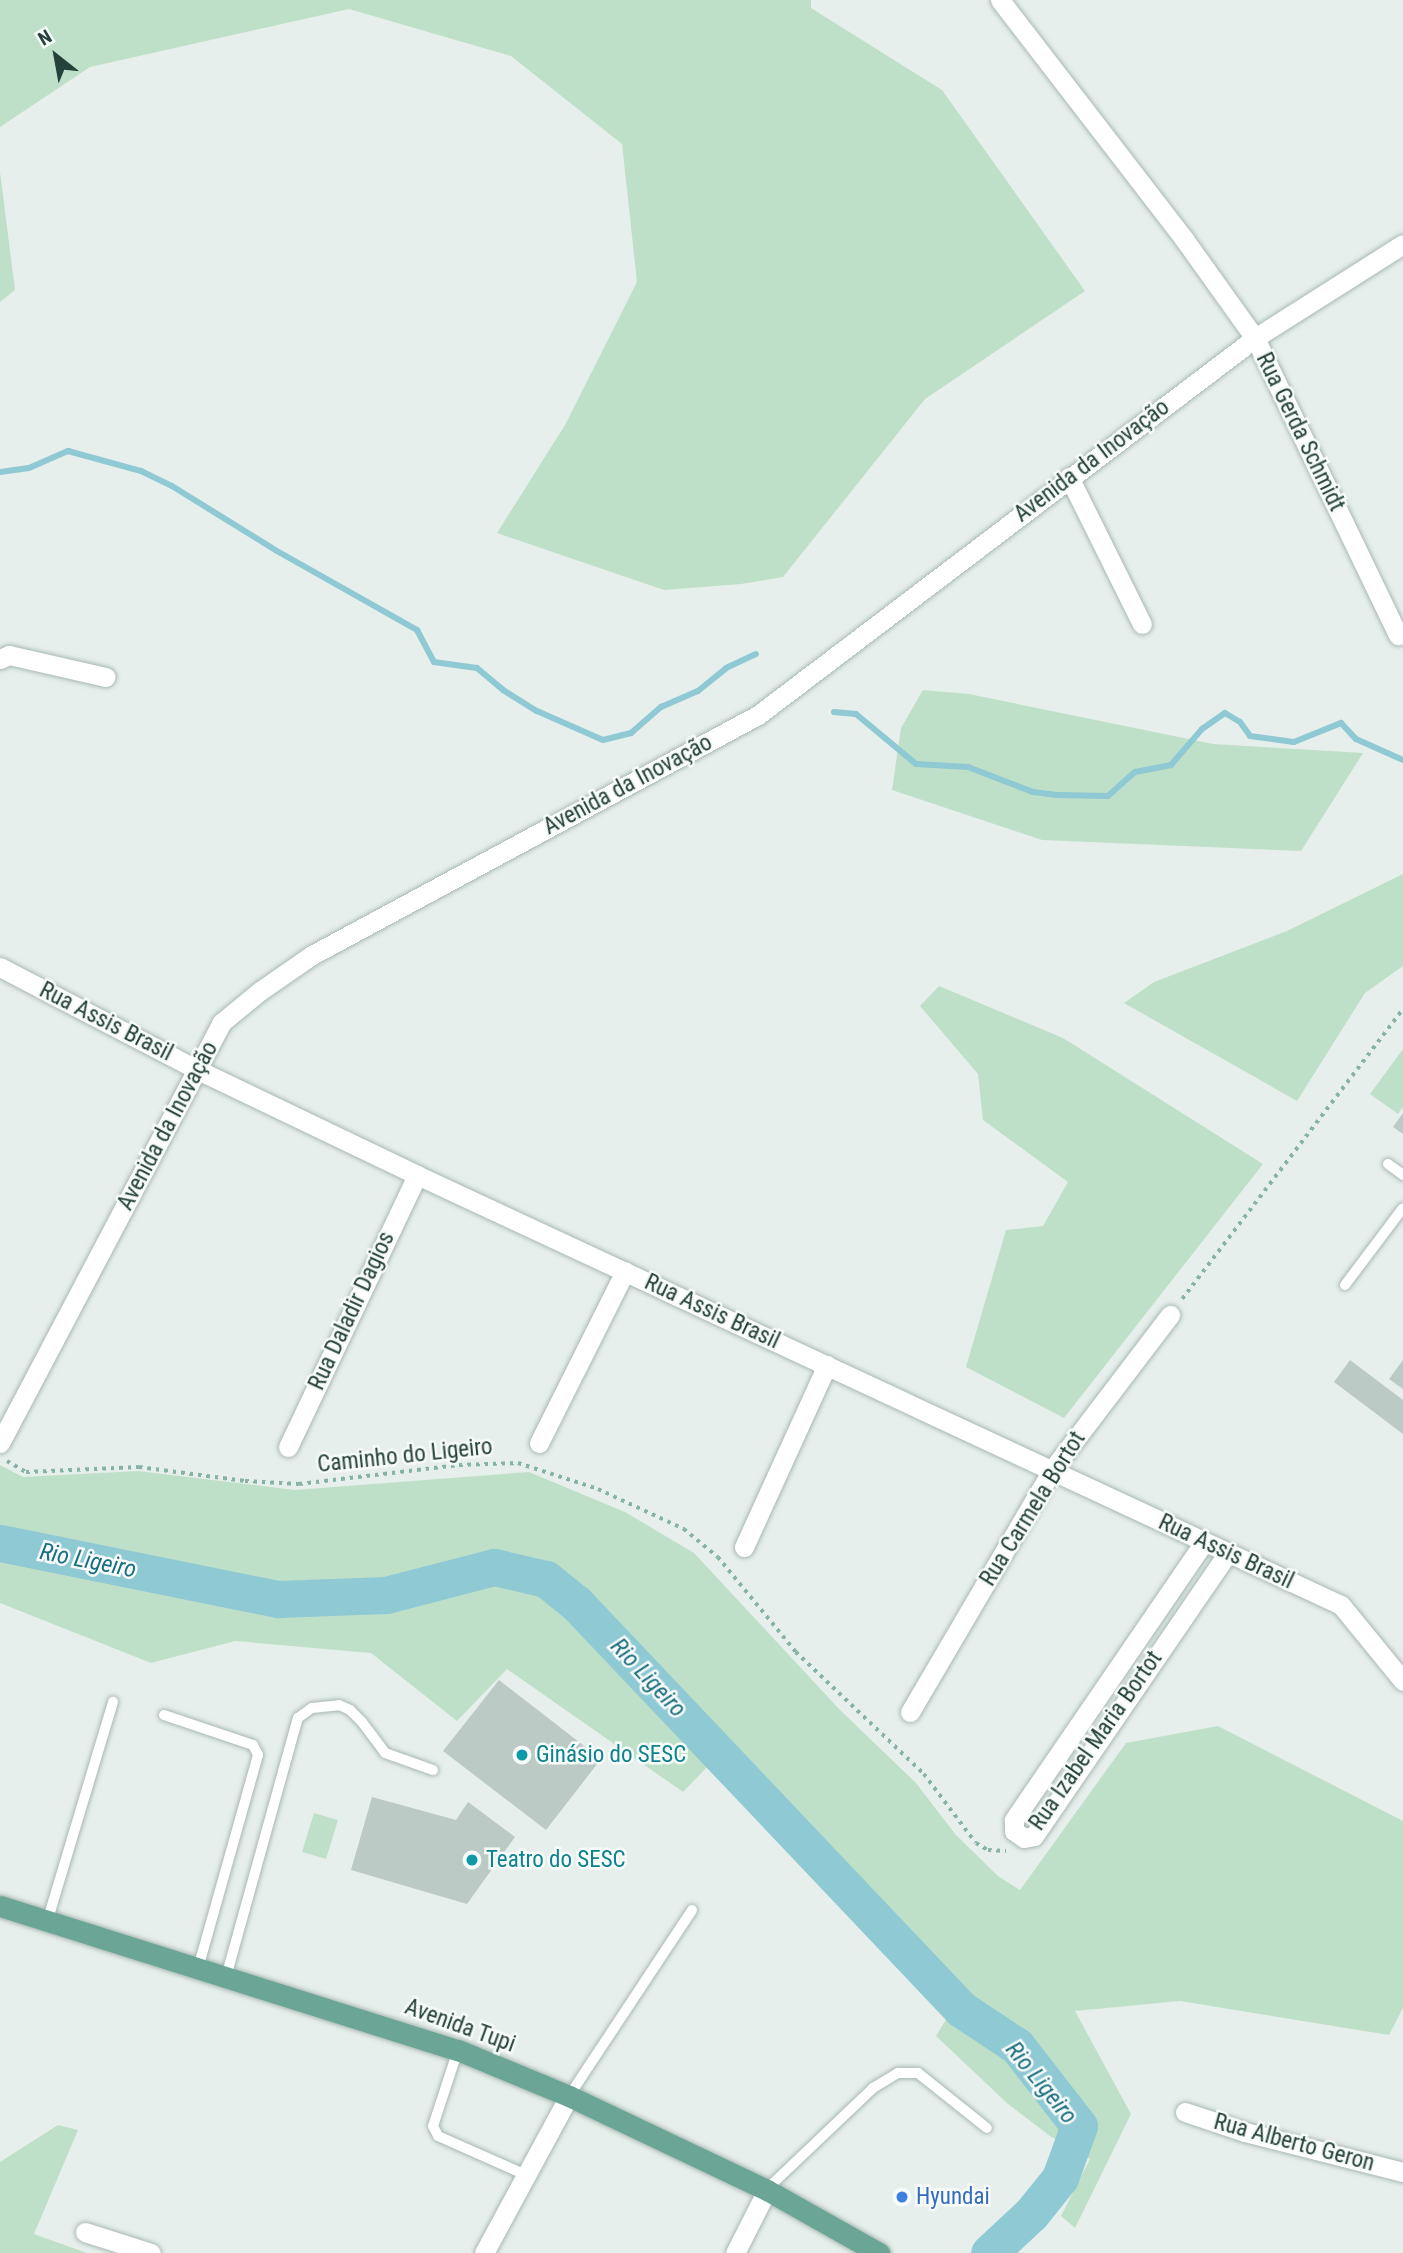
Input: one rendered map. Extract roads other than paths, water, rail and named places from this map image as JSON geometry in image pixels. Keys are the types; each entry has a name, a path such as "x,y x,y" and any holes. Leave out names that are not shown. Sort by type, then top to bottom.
{"main road":[{"name":"Avenida Tupi","path":"0,1906 47,1923 458,2050 569,2095 767,2190 879,2253"}],"street":[{"name":"Rua Gerda Schmidt","path":"1000,0 1184,239 1255,338 1398,635"},
{"name":"Avenida da Inovação","path":"0,1443 221,1023 260,991 312,955 758,715 1255,338 1403,244"},
{"path":"1069,477 1142,624"},
{"path":"0,659 9,655 106,677"},
{"name":"Rua Assis Brasil","path":"0,967 198,1070 417,1175 1341,1605 1403,1681"},
{"name":"Rua Daladir Dagios","path":"288,1447 417,1175"},
{"path":"539,1443 625,1271"},
{"name":"Rua Carmela Bortot","path":"911,1712 1052,1470 1170,1315"},
{"path":"744,1547 827,1365"},
{"name":"Rua Izabel Maria Bortot","path":"1204,1542 1014,1820 1014,1831 1024,1838 1034,1836 1228,1553"},
{"path":"484,2253 569,2095"},
{"name":"Rua Alberto Geron","path":"1185,2112 1245,2132 1403,2172"},
{"path":"735,2253 767,2190"},
{"path":"85,2232 151,2253"}],"lane":[{"path":"1388,1164 1403,1175"},
{"path":"1345,1285 1403,1208"},
{"path":"47,1923 113,1702"},
{"path":"226,1977 298,1718 312,1708 339,1705 350,1710 385,1753 433,1770"},
{"path":"164,1715 253,1745 258,1755 198,1969"},
{"path":"569,2095 692,1910"},
{"path":"458,2050 433,2126 438,2136 526,2175"},
{"path":"767,2190 873,2088 898,2073 918,2073 987,2128"}],"waterway":[{"path":"0,472 29,468 68,451 141,471 172,486 277,551 417,630 434,662 477,668 503,690 537,711 603,740 631,733 661,707 698,691 726,668 756,654"},
{"path":"834,712 856,714 916,764 968,767 1033,792 1057,795 1108,796 1135,772 1171,765 1202,729 1225,713 1240,722 1250,736 1294,742 1341,723 1356,739 1403,760"},
{"name":"Rio Ligeiro","path":"0,1543 278,1599 386,1595 494,1567 546,1579 576,1603 961,2009 1017,2046 1079,2126 1060,2178 1031,2214 989,2253"}],"place":[{"name":"Ginásio do SESC","path":"522,1755"},
{"name":"Teatro do SESC","path":"472,1860"},
{"name":"Hyundai","path":"902,2197"}]}
